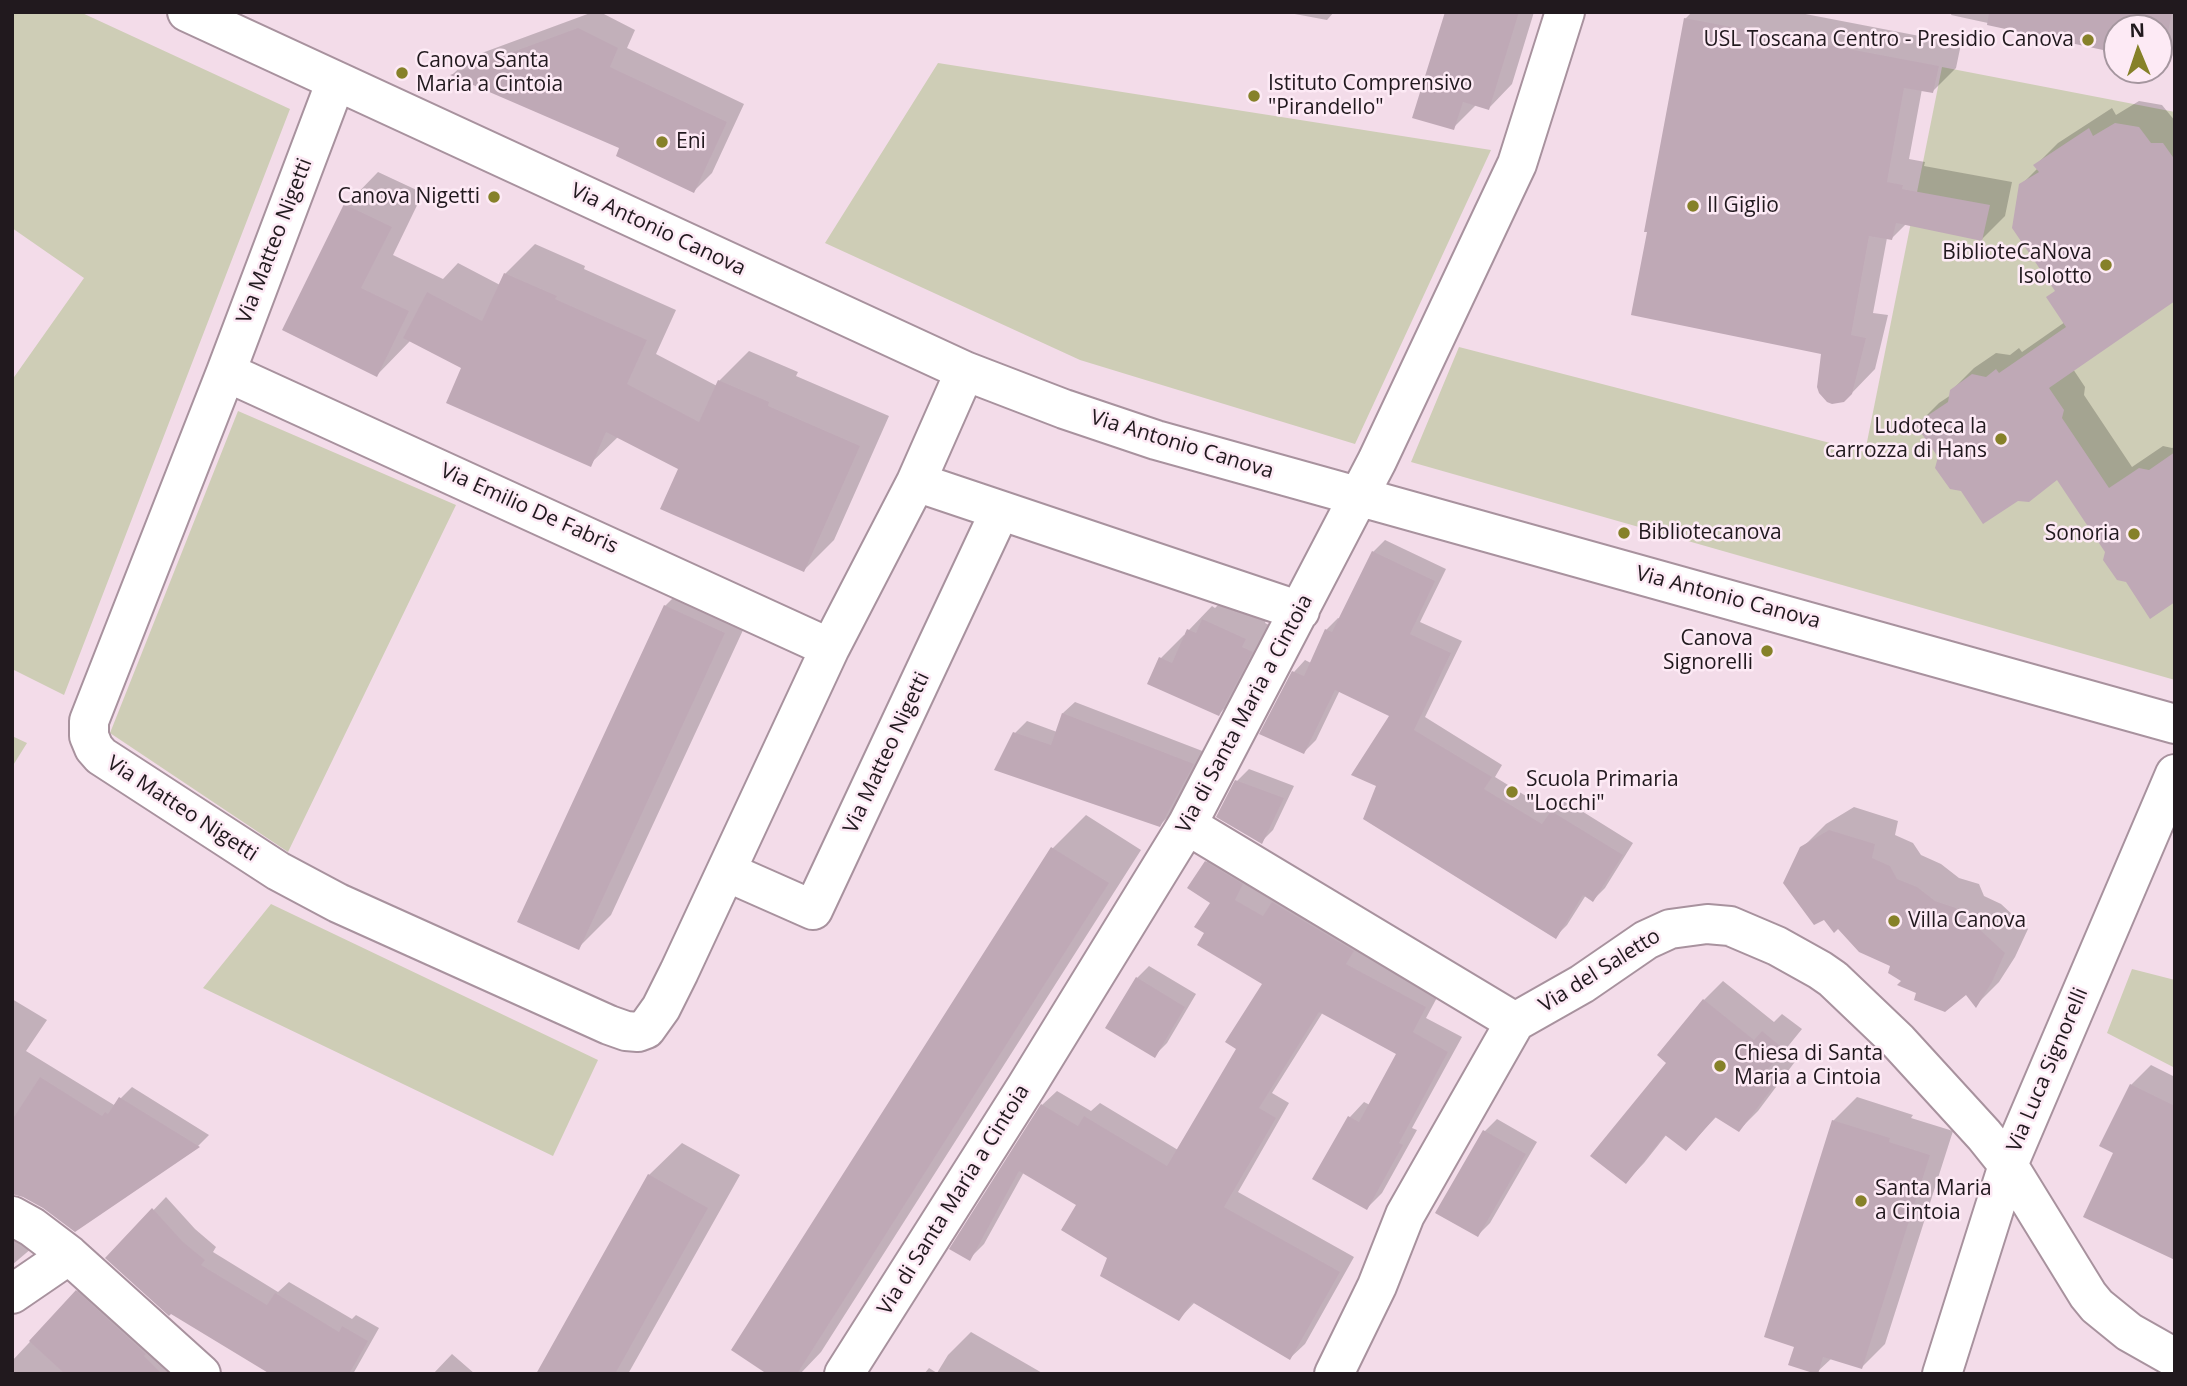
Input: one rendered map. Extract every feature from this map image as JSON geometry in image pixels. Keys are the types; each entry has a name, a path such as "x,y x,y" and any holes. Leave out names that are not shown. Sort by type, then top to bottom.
{"street":[{"name":"Via Antonio Canova","path":"187,12 238,24 336,81 965,371 1065,409 1156,440 2175,724"},
{"name":"Via di Santa Maria a Cintoia","path":"844,1374 1026,1087 1187,825 1359,496 1517,164 1565,12"},
{"name":"Via Matteo Nigetti","path":"336,81 226,372 89,721 89,736 101,756 278,872 338,903 626,1031 638,1032 646,1029 673,984 830,648 916,482 965,371"},
{"name":"Via Emilio De Fabris","path":"226,372 830,648"},
{"path":"916,482 1300,611"},
{"name":"Via Matteo Nigetti","path":"727,872 813,910 1000,511"},
{"name":"Via Luca Signorelli","path":"1942,1374 2008,1165 2175,774"},
{"name":"Via del Saletto","path":"1187,825 1515,1022 1582,984 1646,940 1670,929 1707,924 1730,926 1777,946 1833,979 1898,1041 2008,1165 2088,1295 2109,1317 2129,1332 2175,1358"},
{"path":"1334,1374 1377,1286 1405,1215 1515,1022"},
{"path":"12,1216 32,1227 69,1255 201,1374"},
{"path":"12,1293 69,1255"}],"green space":[{"path":"12,12 80,12 290,109 64,695 12,669 12,380 84,278 12,228"},
{"path":"938,63 1491,150 1355,444 1080,360 825,243"},
{"path":"1942,67 2175,112 2175,680 1411,462 1459,347 1865,452"},
{"path":"238,411 456,505 288,852 110,733"},
{"path":"12,736 27,743 12,767"},
{"path":"271,904 598,1060 553,1156 203,988"},
{"path":"2132,969 2175,980 2175,1068 2107,1033"}],"building":[{"path":"1445,12 1519,12 1489,110 1463,102 1454,130 1412,118"},
{"name":"USL Toscana Centro - Presidio Canova","path":"1989,12 2172,12 2103,14 2103,50 1987,25"},
{"name":"Il Giglio","path":"1684,18 1939,66 1933,93 1904,88 1887,182 1903,185 1902,189 1990,205 1982,241 1896,223 1892,240 1869,236 1851,335 1866,338 1852,394 1844,402 1832,404 1819,393 1817,387 1821,354 1631,315"},
{"path":"578,28 618,48 610,67 727,122 694,193 616,156 619,148 450,75"},
{"path":"2115,123 2139,127 2151,143 2163,143 2175,160 2175,301 2049,388 2064,410 2062,418 2109,488 2139,468 2149,470 2175,452 2175,602 2150,619 2126,582 2117,580 2103,560 2105,552 2057,480 2029,502 2018,501 1983,524 1961,491 1950,489 1935,468 1938,457 1915,424 1948,402 1950,390 1972,374 1986,377 1996,369 1999,373 2066,327 2046,297 2055,291 2012,228 2019,184 2039,172 2033,165 2089,128 2093,136"},
{"path":"344,204 392,227 361,288 409,311 377,377 282,330"},
{"path":"504,273 647,340 627,384 699,422 718,380 769,402 768,406 860,446 804,572 660,509 678,469 606,432 591,467 446,403 461,368 403,338 427,292 482,321"},
{"path":"1372,551 1435,581 1410,634 1451,653 1414,730 1492,777 1484,789 1542,824 1551,811 1623,855 1593,902 1583,895 1556,939 1363,819 1376,786 1351,775 1389,716 1335,690 1304,754 1259,734 1292,671 1304,676 1325,629 1332,632"},
{"path":"664,605 725,633 579,950 517,922"},
{"path":"1202,619 1246,639 1242,647 1253,652 1219,716 1147,684 1159,657 1172,663 1187,629 1196,633"},
{"path":"1062,713 1194,764 1160,827 994,770 1013,732 1051,745"},
{"path":"1235,780 1284,798 1262,844 1216,817"},
{"name":"Villa Canova","path":"1829,830 1875,844 1872,858 1890,866 1897,879 1917,887 1935,901 1956,908 1960,920 1977,927 2005,953 1976,1008 1966,995 1945,1012 1914,1000 1916,993 1897,985 1901,981 1888,973 1890,966 1859,952 1838,929 1834,933 1824,920 1814,925 1783,883 1800,847"},
{"path":"1051,847 1109,883 797,1374 767,1374 731,1350"},
{"path":"1205,861 1243,884 1235,900 1263,916 1272,902 1354,951 1346,964 1426,1007 1413,1032 1448,1052 1399,1143 1403,1145 1367,1210 1312,1179 1348,1116 1359,1122 1396,1054 1319,1012 1259,1108 1276,1118 1224,1207 1340,1272 1290,1360 1192,1302 1179,1321 1100,1276 1107,1258 1061,1230 1076,1205 1019,1171 970,1261 949,1249 1041,1104 1078,1126 1084,1116 1167,1166 1236,1049 1225,1042 1262,984 1197,945 1204,933 1194,927 1210,903 1187,888"},
{"path":"1136,977 1185,1007 1155,1058 1105,1028"},
{"path":"1703,999 1754,1040 1762,1031 1784,1049 1768,1069 1780,1078 1739,1132 1715,1117 1686,1151 1665,1135 1626,1184 1590,1156 1666,1063 1657,1055"},
{"path":"40,1077 102,1116 105,1112 108,1114 119,1097 200,1147 75,1232 43,1208 12,1194 12,1120"},
{"path":"2130,1084 2175,1106 2175,1260 2083,1217 2113,1153 2099,1146"},
{"name":"Santa Maria a Cintoia","path":"1832,1120 1890,1138 1889,1142 1930,1155 1862,1369 1823,1357 1816,1374 1788,1365 1794,1347 1764,1337"},
{"path":"1483,1130 1526,1154 1478,1237 1435,1213"},
{"path":"648,1174 708,1208 615,1374 536,1374"},
{"path":"152,1208 183,1242 205,1260 201,1265 267,1305 275,1293 339,1332 342,1326 368,1341 349,1374 270,1374 171,1314 169,1316 105,1258"},
{"path":"76,1290 146,1354 144,1356 162,1374 65,1374 29,1341"}],"place":[{"name":"USL Toscana Centro - Presidio Canova","path":"2088,40"},
{"name":"Canova Santa Maria a Cintoia","path":"402,73"},
{"name":"Istituto Comprensivo \"Pirandello\"","path":"1254,96"},
{"name":"Eni","path":"662,142"},
{"name":"Canova Nigetti","path":"494,197"},
{"name":"Il Giglio","path":"1693,206"},
{"name":"BiblioteCaNova Isolotto","path":"2106,265"},
{"name":"Ludoteca la carrozza di Hans","path":"2001,439"},
{"name":"Bibliotecanova","path":"1624,533"},
{"name":"Sonoria","path":"2134,534"},
{"name":"Canova Signorelli","path":"1767,651"},
{"name":"Scuola Primaria \"Locchi\"","path":"1512,792"},
{"name":"Villa Canova","path":"1894,921"},
{"name":"Chiesa di Santa Maria a Cintoia","path":"1720,1066"},
{"name":"Santa Maria a Cintoia","path":"1861,1201"}]}
